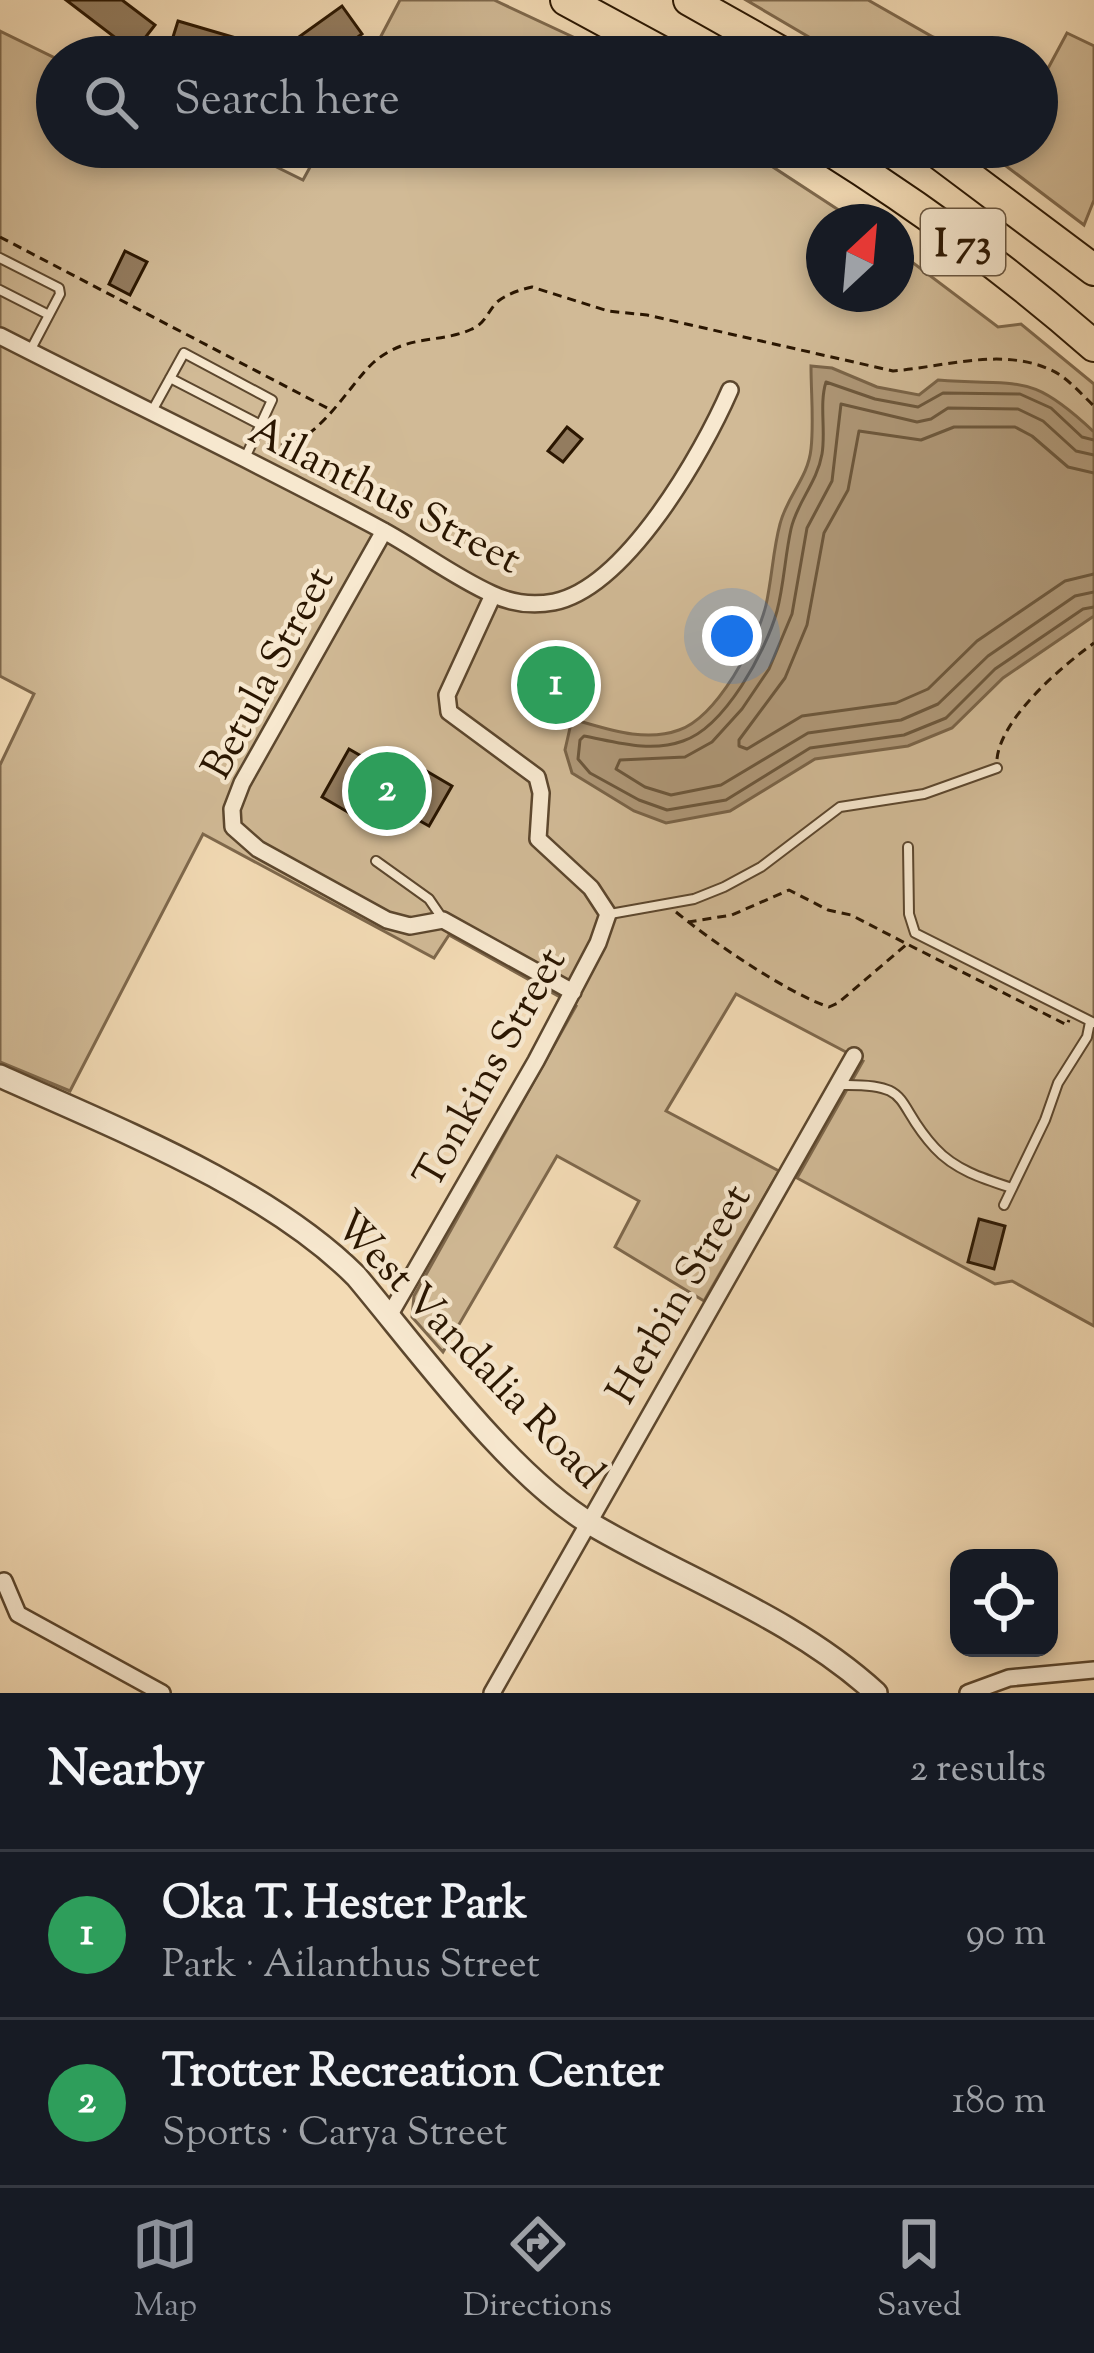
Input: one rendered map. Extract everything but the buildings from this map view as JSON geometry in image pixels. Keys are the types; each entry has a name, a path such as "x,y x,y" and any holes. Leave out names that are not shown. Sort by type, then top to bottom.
{"highway":[{"path":"566,0 632,36"},
{"path":"689,0 753,36"},
{"name":"I 73","path":"859,168 1051,308 1094,346"},
{"name":"I 73","path":"958,168 1094,270"}],"street":[{"name":"Ailanthus Street","path":"0,336 384,531 493,595 526,604 558,602 601,576 670,500 702,451 730,389"},
{"name":"Betula Street","path":"384,531 242,784 232,809 233,827 258,849 387,920 410,926 443,920 573,992"},
{"path":"493,595 447,695 449,712 536,776 541,793 538,839 591,888 608,914"},
{"name":"Tonkins Street","path":"389,1316 573,992 608,914"},
{"name":"Herbin Street","path":"492,1693 854,1056"},
{"name":"West Vandalia Road","path":"0,1076 112,1126 296,1226 331,1251 534,1479 587,1522 816,1646 876,1693"},
{"path":"4,1582 18,1614 162,1693"},
{"path":"968,1693 1009,1678 1094,1670"}],"lane":[{"path":"0,258 59,288 30,351"},
{"path":"0,290 49,315"},
{"path":"151,412 184,353 272,400 244,460"},
{"path":"170,378 261,424"},
{"path":"608,914 694,898 742,878 841,807 924,794 997,768"},
{"path":"908,847 909,914 915,933 1092,1023 1058,1083 1046,1120 1004,1205"},
{"path":"376,861 429,899 443,920"},
{"path":"837,1085 871,1084 893,1090 936,1149 969,1173 1012,1187"}],"path":[{"path":"0,237 333,411"},
{"path":"265,442 283,445 303,436 333,411 375,361 428,337 469,332 482,324 496,303 532,286 608,311 647,315 893,371 933,363 998,360 1031,364 1052,370 1094,406"},
{"path":"997,768 999,747 1036,694 1094,643"},
{"path":"688,922 732,915 789,890 828,910 851,915 1067,1025 1072,1013"},
{"path":"665,904 736,956 829,1007 907,944"}],"shaded area":[{"path":"400,0 494,0 571,36 381,36"},
{"path":"746,0 868,0 931,36 807,36"},
{"path":"0,31 36,49 36,168 279,168 303,180 310,168 774,168 829,204 806,204 806,312 914,312 914,264 998,327 1021,324 1094,384 1094,1326 1012,1281 995,1284 797,1178 863,1061 736,994 666,1111 779,1171 704,1301 615,1247 639,1201 557,1156 443,1352 412,1317 414,1296 576,1006 449,935 434,958 203,834 70,1091 0,1062 0,765 34,694 0,676"},
{"path":"1067,33 1094,46 1094,200 1084,225 1009,168 1058,168 1058,50"}],"water":[{"path":"811,366 919,395 938,380 1022,385 1072,412 1094,432 1094,616 1003,678 952,728 908,746 815,759 730,811 666,823 634,811 572,773 565,750 572,719 625,733 666,734 693,722 733,677 761,620 780,524 809,459"}],"place":[{"name":"Oka T. Hester Park","path":"556,685"},
{"name":"Trotter Recreation Center","path":"387,791"}]}
